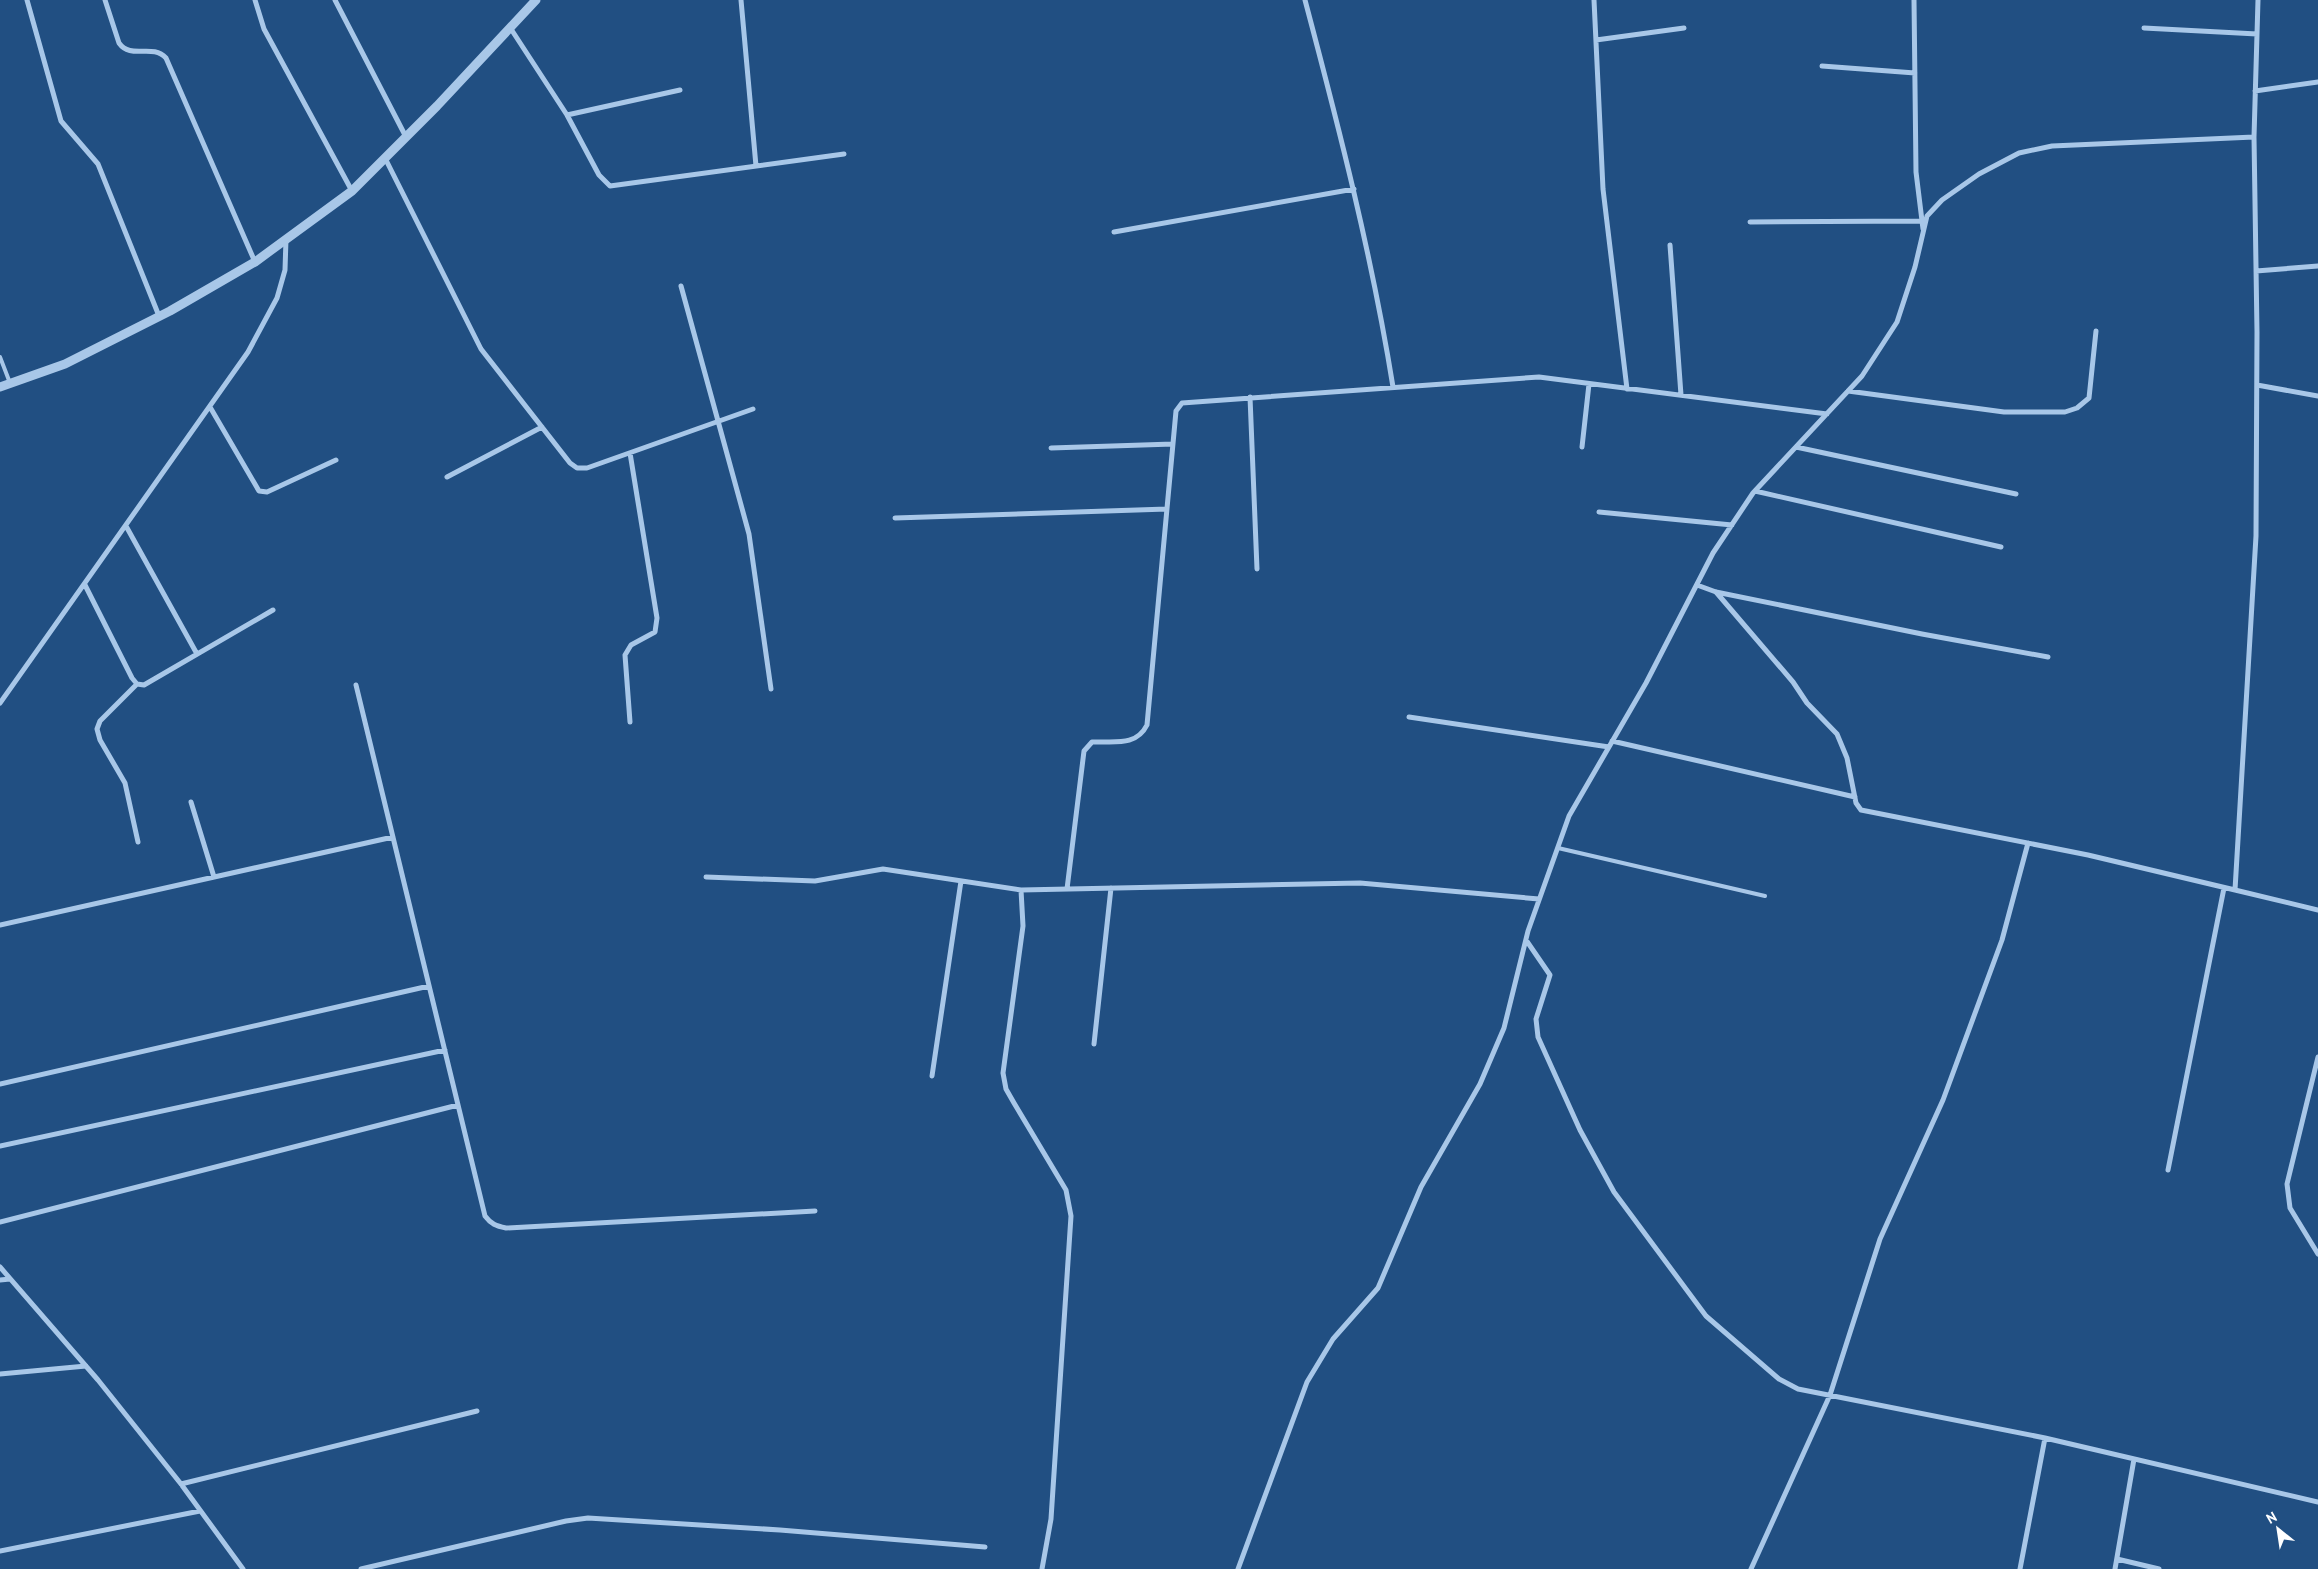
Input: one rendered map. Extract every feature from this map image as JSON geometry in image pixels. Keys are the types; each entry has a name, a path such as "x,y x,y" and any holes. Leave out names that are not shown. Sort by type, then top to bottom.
{"street":[{"path":"27,0 61,121 98,164 160,316"},
{"path":"105,0 119,43 124,49 131,52 153,50 161,52 166,58 255,262"},
{"path":"255,0 264,29 352,191"},
{"path":"336,0 406,137"},
{"path":"0,387 65,364 160,316 255,262 352,191 511,29 536,0"},
{"path":"741,0 756,166"},
{"path":"1305,0 1354,189 1384,331 1393,387"},
{"path":"1594,0 1603,190 1627,388"},
{"path":"1914,0 1916,172 1923,232"},
{"path":"2235,890 2242,807 2256,536 2257,385 2254,137 2258,0"},
{"path":"1596,40 1684,28"},
{"path":"2144,28 2257,34"},
{"path":"511,29 567,115 599,175 610,186 844,154"},
{"path":"1822,66 1915,73"},
{"path":"2256,91 2318,82"},
{"path":"567,115 680,90"},
{"path":"1238,1569 1265,1491 1307,1382 1333,1339 1378,1288 1421,1187 1480,1084 1504,1028 1526,940 1569,816 1646,683 1713,553 1755,491 1862,376 1897,322 1915,267 1927,216 1942,200 1979,174 2019,153 2052,146 2254,137"},
{"path":"385,158 481,349 570,463 577,468 587,468 753,409"},
{"path":"1114,232 1354,189"},
{"path":"1750,222 1922,221"},
{"path":"0,703 248,352 276,298 285,270 286,239"},
{"path":"1670,245 1681,395"},
{"path":"2256,271 2318,266"},
{"path":"681,286 720,422 754,558 771,689"},
{"path":"1848,391 2004,412 2065,412 2077,408 2089,398 2096,331"},
{"path":"1068,889 1084,751 1087,745 1092,742 1132,740 1139,737 1147,724 1176,411 1182,403 1539,377 1826,414"},
{"path":"1582,447 1589,384"},
{"path":"2257,385 2318,396"},
{"path":"1250,397 1257,569"},
{"path":"210,407 259,490 267,492 336,460"},
{"path":"447,477 542,427"},
{"path":"1050,448 1173,444"},
{"path":"1796,447 2016,494"},
{"path":"630,453 658,618 655,632 631,645 625,655 630,722"},
{"path":"1755,491 2001,548"},
{"path":"895,518 1167,509"},
{"path":"1599,512 1732,525"},
{"path":"126,526 197,654"},
{"path":"85,585 132,678 138,684 144,685 273,610"},
{"path":"1697,585 1716,592 1922,634 2048,657"},
{"path":"1716,592 1792,682 1807,703 1837,734 1847,758 1855,797 1861,810 2028,843 2318,910"},
{"path":"138,684 100,721 97,729 100,740 124,782 138,842"},
{"path":"356,685 485,1216 496,1226 506,1228 815,1211"},
{"path":"1409,717 1609,747"},
{"path":"1612,741 1855,797"},
{"path":"191,802 214,877"},
{"path":"0,925 393,837"},
{"path":"1751,1569 1830,1396 1880,1239 1943,1100 1999,949 2028,843"},
{"path":"706,877 816,881 883,869 1021,890 1360,883 1539,900"},
{"path":"932,1076 961,881"},
{"path":"1094,1044 1111,888"},
{"path":"2168,1170 2224,888"},
{"path":"1021,890 1023,926 1003,1073 1006,1089 1014,1104 1066,1190 1071,1216 1051,1519 1042,1569"},
{"path":"1526,940 1550,975 1536,1019 1538,1038 1580,1130 1614,1192 1715,1325 1789,1386 1830,1396 2045,1438 2318,1502"},
{"path":"0,1084 429,986"},
{"path":"0,1146 445,1050"},
{"path":"2318,1057 2287,1184 2290,1208 2318,1254"},
{"path":"0,1222 458,1105"},
{"path":"0,1267 86,1366 181,1484 243,1569"},
{"path":"0,1280 10,1279"},
{"path":"0,1374 86,1366"},
{"path":"181,1484 477,1411"},
{"path":"2020,1569 2045,1438"},
{"path":"2115,1569 2134,1459"},
{"path":"0,1551 200,1511"},
{"path":"361,1569 566,1521 588,1518 780,1530 985,1547"},
{"path":"2117,1559 2159,1569"}],"lane":[{"path":"0,357 10,384"},
{"path":"1558,848 1764,896"}]}
